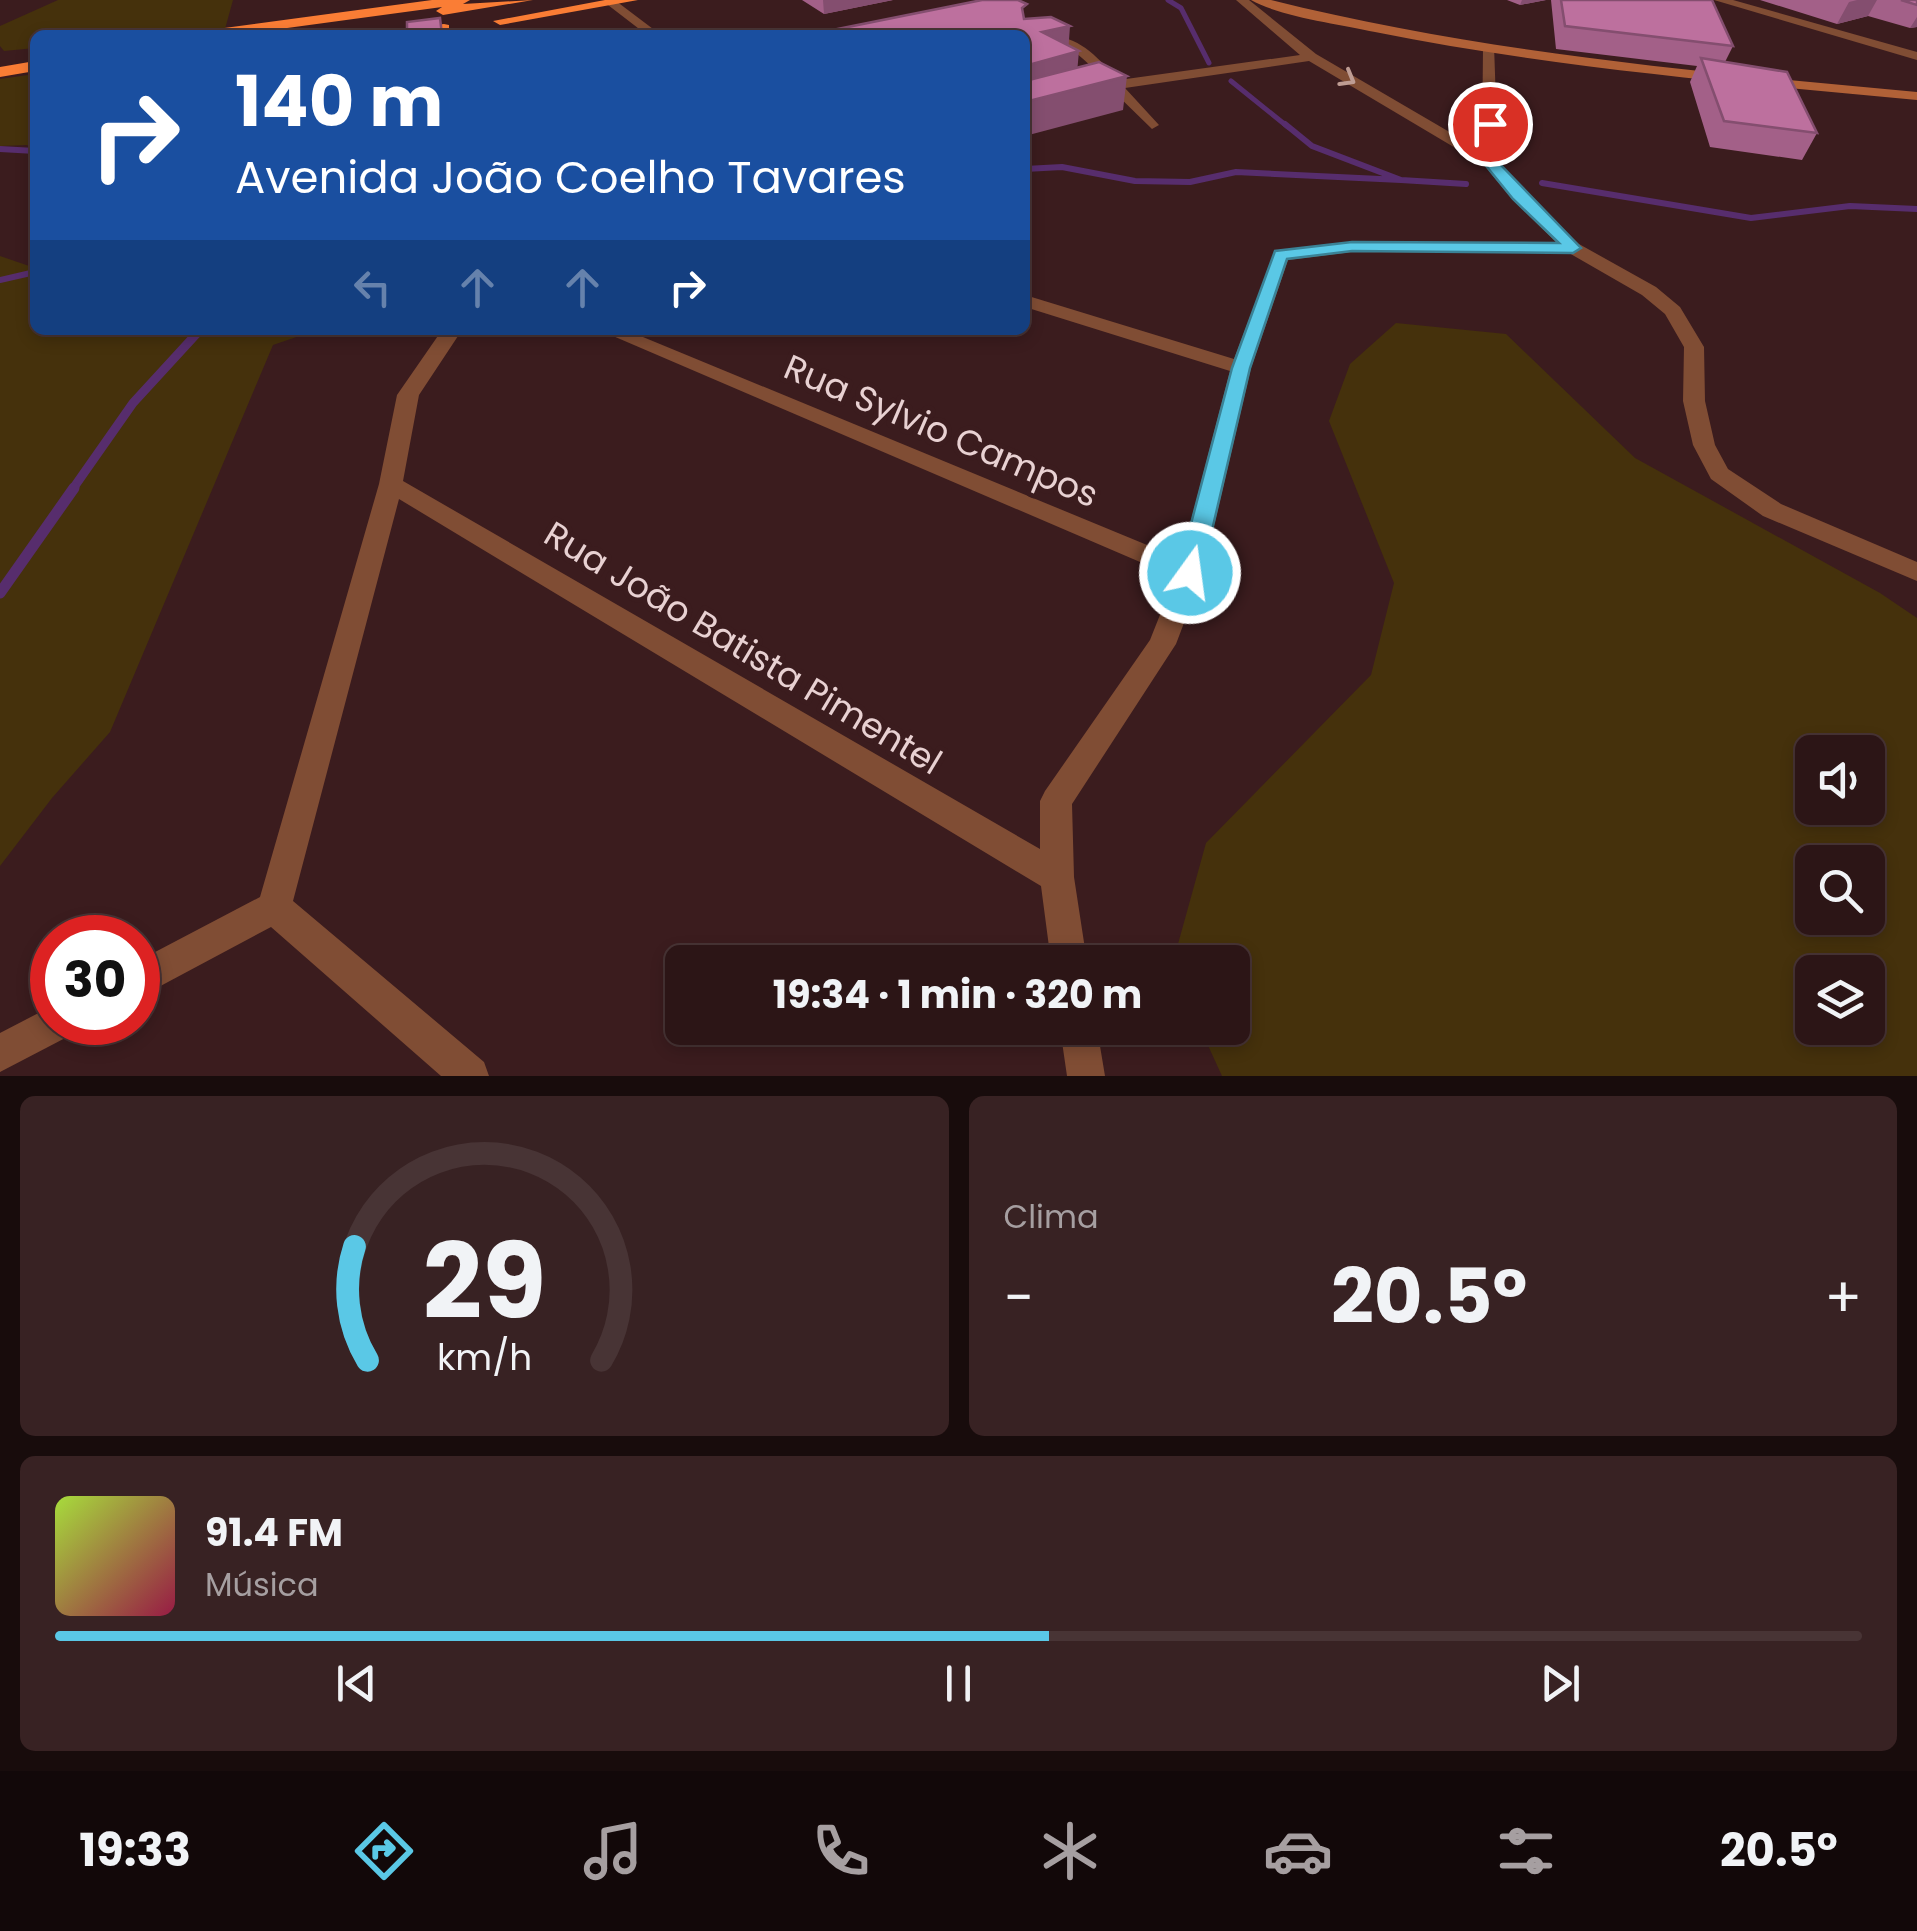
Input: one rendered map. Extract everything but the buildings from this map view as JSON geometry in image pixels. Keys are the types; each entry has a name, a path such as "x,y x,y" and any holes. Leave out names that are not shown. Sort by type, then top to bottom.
{"highway":[{"path":"239,30 463,0"},
{"path":"304,30 526,0"},
{"path":"490,23 631,0"},
{"path":"428,30 456,27"},
{"path":"0,62 30,64"},
{"path":"0,72 30,64"}],"street":[{"path":"1242,0 1312,57 1490,162 1518,196 1573,248 1648,291 1673,311 1694,347 1694,401 1704,445 1719,474 1772,510 1917,572"},
{"path":"1258,0 1398,34 1489,48 1917,96"},
{"path":"1720,0 1917,56"},
{"path":"612,3 648,30"},
{"path":"1030,42 1062,39 1088,55 1152,125"},
{"path":"1489,48 1490,162"},
{"path":"1081,92 1113,82 1312,57"},
{"path":"1067,945 1057,876 1056,801 1162,644 1190,573 1241,368 1280,255 1352,246 1573,248"},
{"path":"1030,304 1241,368"},
{"path":"160,968 274,907 391,484 408,395 449,335"},
{"name":"Rua Sylvio Campos","path":"621,335 1190,573"},
{"name":"Rua João Batista Pimentel","path":"391,484 1057,876"},
{"path":"1882,556 1917,558"},
{"path":"274,907 470,1076"},
{"path":"0,1053 30,1037"},
{"path":"1081,1045 1086,1076"}],"shaded area":[{"path":"58,0 233,0 225,29 30,30 30,48 4,51 0,46 0,26"},
{"path":"30,75 30,147 0,146 0,79"},
{"path":"0,256 30,266 30,335 302,335 273,345 110,732 0,866"},
{"path":"1396,323 1506,334 1635,458 1880,593 1917,618 1917,1076 1222,1076 1208,1045 1250,1045 1250,945 1178,945 1206,843 1371,675 1394,583 1329,421 1350,364"}],"waterway":[{"path":"1168,0 1181,8 1209,63"},
{"path":"1231,81 1288,127"},
{"path":"1285,124 1312,146 1401,180"},
{"path":"0,149 30,151"},
{"path":"1030,169 1062,167 1135,181 1190,182 1236,172 1401,180"},
{"path":"1401,180 1466,184"},
{"path":"1542,183 1751,218 1850,206 1917,209"},
{"path":"0,280 30,273"},
{"path":"72,490 133,403 195,335"},
{"path":"0,593 74,488"}],"route":[{"path":"1190,573 1241,368 1280,255 1352,246 1573,248 1518,196 1490,162 1490,124"}]}
